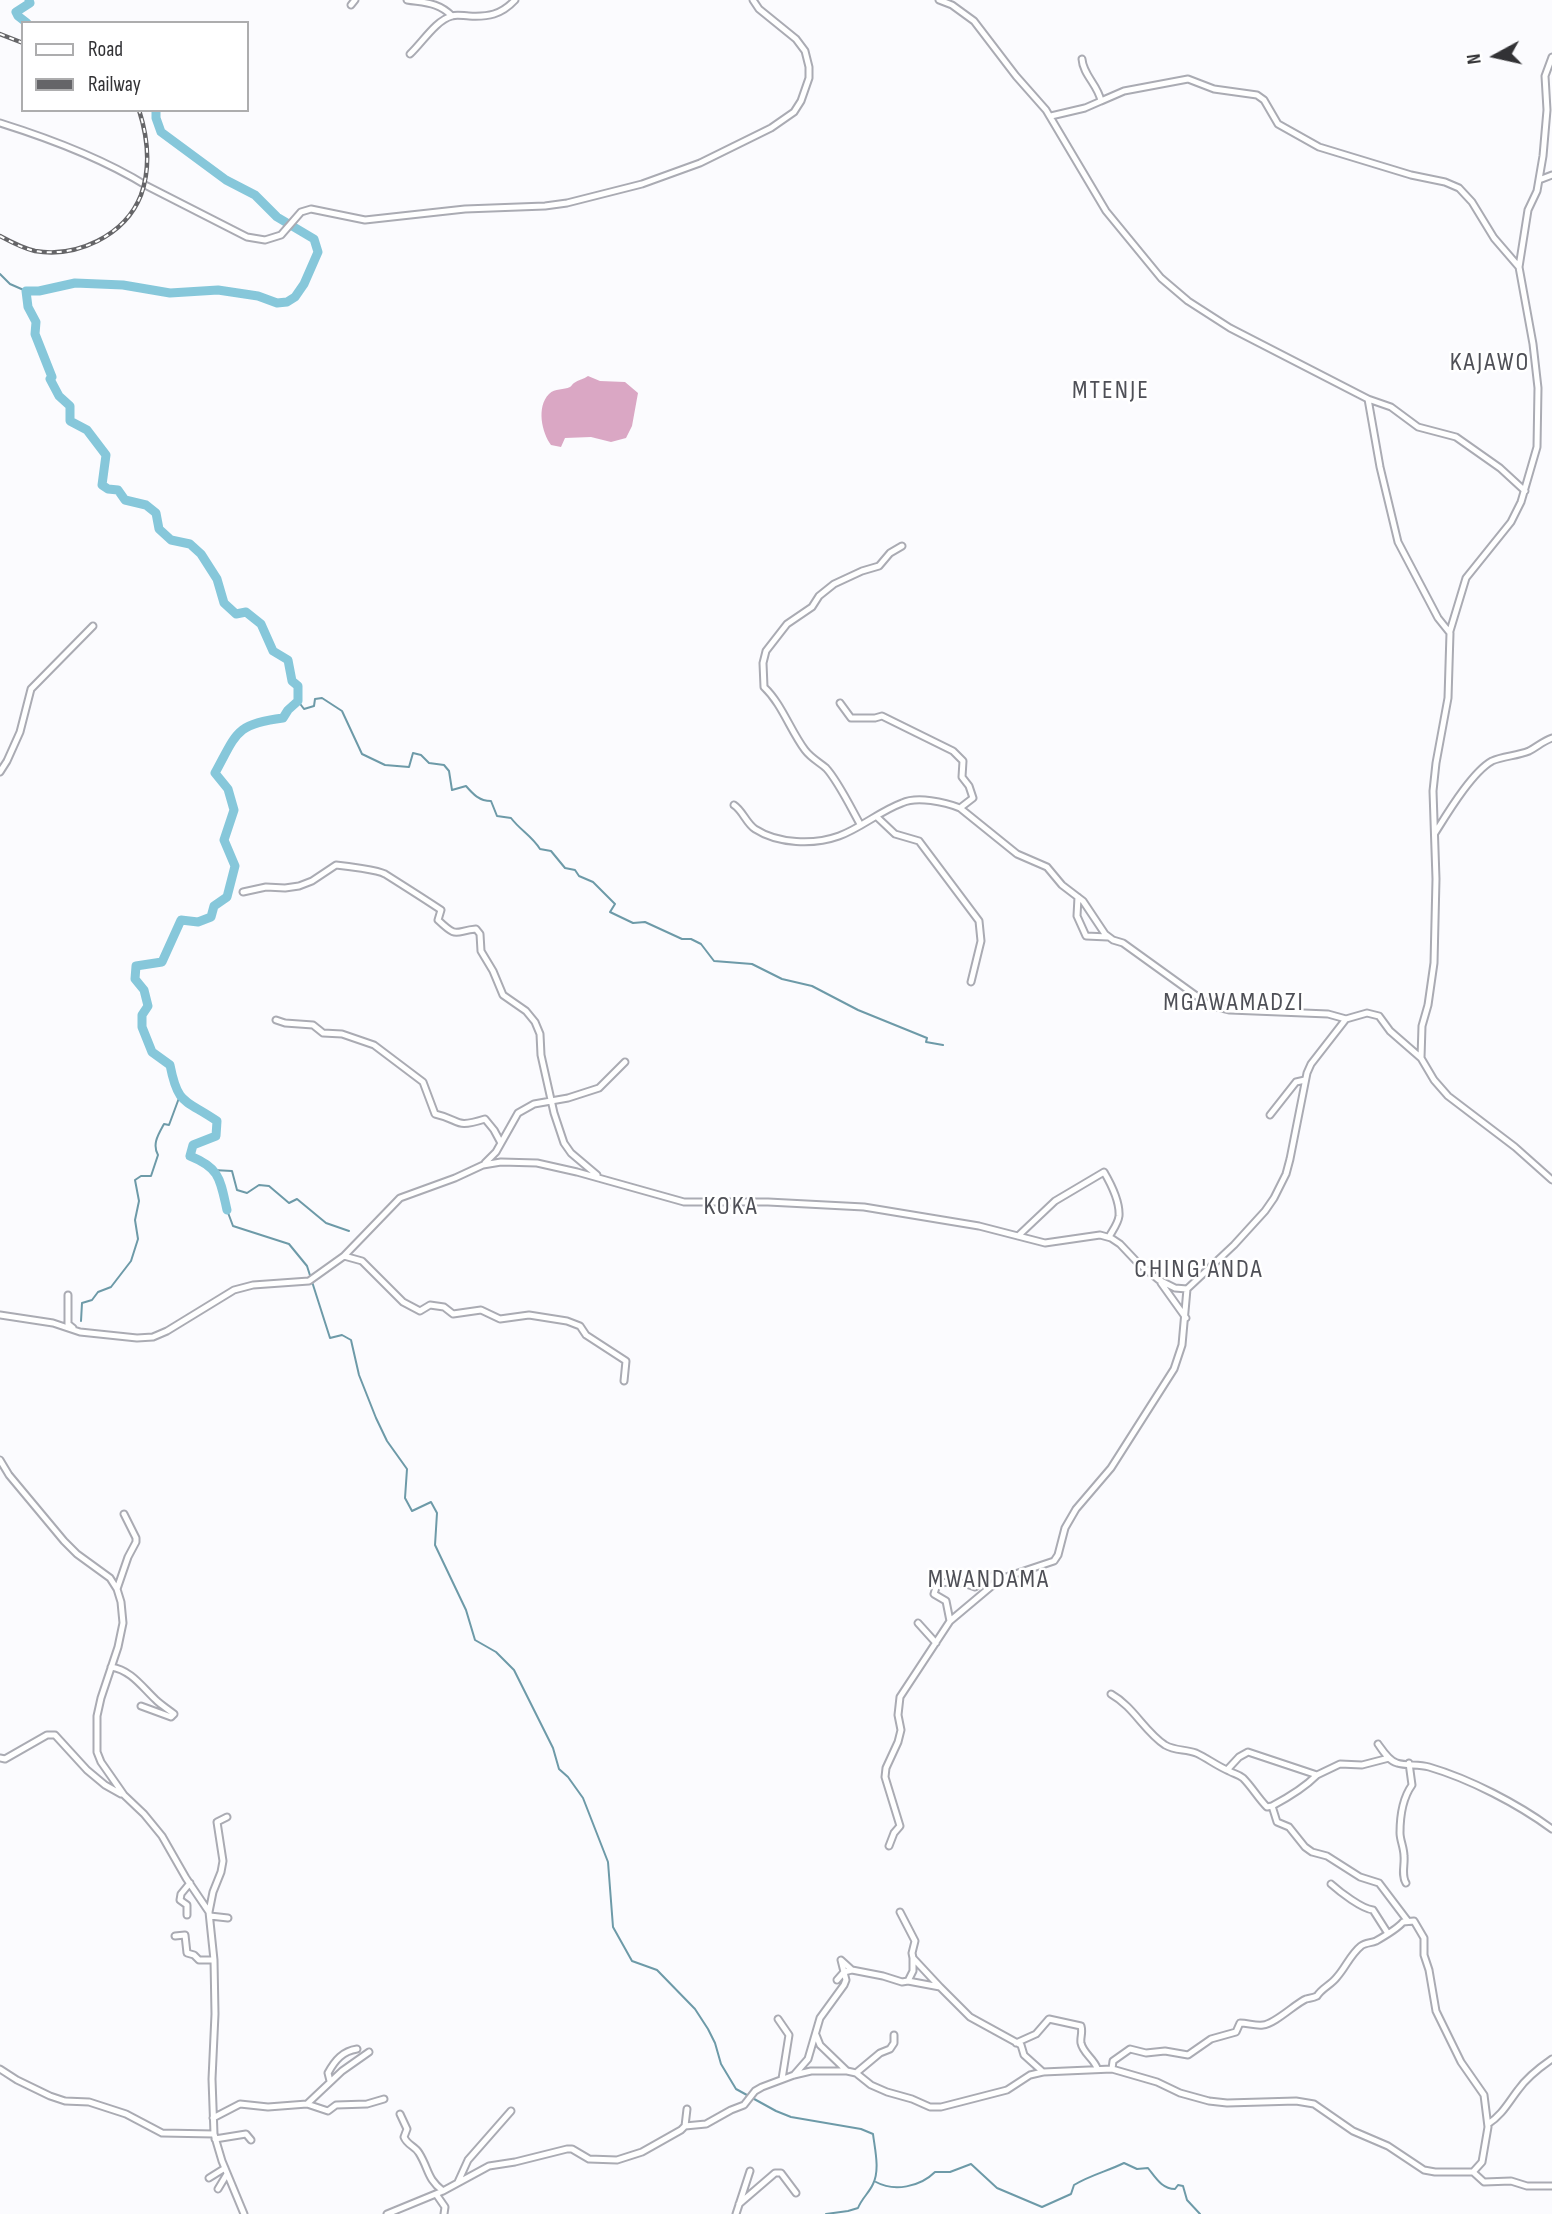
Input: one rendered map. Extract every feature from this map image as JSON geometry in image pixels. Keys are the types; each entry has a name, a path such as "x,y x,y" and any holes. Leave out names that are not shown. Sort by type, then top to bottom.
{"street":[{"path":"407,0 441,6 452,16"},
{"path":"410,54 437,26 452,16 481,17 496,14 515,0"},
{"path":"0,123 31,132 97,159 255,240 272,240 281,235 301,212 311,209 365,220 465,209 567,203 642,184 700,163 771,128 794,113 801,102 809,78 805,51 753,0"},
{"path":"939,0 952,5 974,21 1051,116 1106,211 1140,255 1176,292 1230,328 1368,399 1391,407 1419,427 1456,437 1500,468 1525,491"},
{"path":"1420,1058 1436,933 1436,763 1449,683 1450,631 1466,578 1511,522 1525,491 1537,447 1538,388 1519,267 1528,210 1544,156 1547,110 1545,76 1552,57"},
{"path":"1082,59 1083,69 1098,89 1101,101"},
{"path":"1051,116 1085,108 1124,91 1188,79 1214,89 1257,95 1264,100 1278,124 1319,146 1459,188 1472,202 1494,238 1519,267"},
{"path":"1539,180 1552,175"},
{"path":"1368,399 1382,478 1400,548 1438,618 1450,631"},
{"path":"860,824 830,773 805,750 771,693 764,687 764,658 768,648 787,624 812,607 827,589 878,566 890,553 902,546"},
{"path":"0,772 20,732 31,689 93,626"},
{"path":"840,703 851,718 882,716 953,751 963,761 962,776 973,798 960,808"},
{"path":"1434,836 1448,811 1485,767 1502,758 1526,752 1552,738"},
{"path":"734,805 754,829 779,839 795,841 827,839 841,835 902,802 944,804 960,808 1017,854 1049,869 1062,886 1083,901 1105,934 1123,943 1209,1005 1230,1010 1328,1014 1346,1019 1375,1013 1390,1031 1420,1058 1448,1096 1515,1147 1552,1180"},
{"path":"877,817 895,834 919,841 979,921 981,941 971,982"},
{"path":"243,892 266,887 299,886 336,865 383,873 441,911 438,920 455,934 476,929 480,934 481,951 503,995 526,1011 540,1034 541,1055 551,1101 564,1143 571,1153 599,1178"},
{"path":"1078,897 1077,916 1086,936 1109,937"},
{"path":"889,1846 900,1826 886,1777 886,1768 901,1730 898,1715 900,1696 950,1621 1000,1579 1054,1561 1059,1555 1065,1528 1076,1509 1111,1468 1174,1369 1182,1345 1187,1289 1234,1245 1274,1198 1286,1174 1311,1064 1346,1019"},
{"path":"276,1020 313,1025 323,1033 342,1034 374,1045 423,1082 435,1114 467,1125 485,1119 501,1143"},
{"path":"483,1165 496,1152 518,1113 534,1104 599,1088 625,1062"},
{"path":"1270,1115 1296,1082 1306,1080"},
{"path":"0,1315 53,1323 80,1332 153,1337 234,1290 253,1285 311,1279 344,1256 400,1198 483,1165 501,1162 537,1163 684,1202 768,1202 864,1208 979,1226 1045,1243 1089,1235 1109,1237 1159,1280 1175,1288 1187,1289"},
{"path":"1018,1236 1055,1201 1104,1172 1111,1184 1119,1211 1119,1218 1109,1237"},
{"path":"344,1256 362,1261 403,1302 416,1310 420,1311 430,1305 444,1307 453,1314 481,1310 500,1319 527,1315 546,1316 580,1326 586,1335 626,1361 624,1381"},
{"path":"1159,1280 1186,1318"},
{"path":"68,1295 68,1324 80,1332"},
{"path":"0,1460 9,1475 70,1548 110,1578 117,1589 122,1623 118,1647 97,1716 97,1752 124,1795 162,1836 210,1914 228,1918"},
{"path":"117,1589 136,1542 124,1514"},
{"path":"950,1621 946,1601 934,1594 937,1584 959,1581 975,1587 994,1575 1000,1579"},
{"path":"918,1623 936,1643"},
{"path":"111,1667 122,1668 174,1714 171,1717 141,1706"},
{"path":"1111,1694 1126,1704 1165,1745 1181,1751 1190,1751 1242,1777 1267,1807 1306,1787 1317,1774 1340,1763 1362,1765 1389,1758"},
{"path":"0,1758 3,1760 49,1734 55,1735 87,1770 124,1795"},
{"path":"1378,1744 1396,1763 1409,1763 1441,1771 1488,1790 1552,1829"},
{"path":"1227,1770 1248,1752 1317,1774"},
{"path":"1406,1883 1403,1878 1404,1854 1400,1832 1403,1826 1403,1805 1412,1785 1409,1763"},
{"path":"1272,1806 1277,1822 1289,1827 1312,1852 1327,1856 1360,1877 1380,1883 1400,1912 1406,1915 1407,1920"},
{"path":"226,1817 217,1822 223,1861 213,1892 210,1914 216,2031 212,2079 213,2118 214,2136 244,2214"},
{"path":"187,1915 187,1905 180,1900 190,1883"},
{"path":"1331,1884 1362,1909 1373,1910 1387,1932"},
{"path":"900,1912 915,1941 912,1953 914,1971 908,1981"},
{"path":"1112,2069 1113,2061 1130,2049 1146,2053 1165,2051 1188,2055 1211,2039 1236,2032 1240,2023 1266,2024 1288,2013 1306,1999 1317,1996 1320,1990 1336,1978 1362,1944 1378,1940 1407,1920 1415,1921 1424,1937 1424,1955 1436,2011 1461,2063 1484,2095 1488,2124 1482,2162 1473,2172"},
{"path":"175,1936 185,1935 187,1953 199,1960 214,1960"},
{"path":"914,1958 970,2017 1016,2043 1042,2072"},
{"path":"794,2075 808,2059 820,2018 844,1985 846,1980 841,1960 852,1969 902,1982 940,1987"},
{"path":"837,1980 844,1972 852,1969"},
{"path":"778,2019 789,2035 782,2080"},
{"path":"1016,2043 1035,2034 1049,2019 1081,2026 1082,2047 1097,2068"},
{"path":"816,2035 820,2045 847,2071"},
{"path":"856,2073 880,2053 890,2049 894,2043 894,2035"},
{"path":"330,2081 327,2073 334,2062 344,2053 357,2049"},
{"path":"307,2104 349,2064 369,2052"},
{"path":"1488,2124 1499,2117 1518,2089 1538,2068 1552,2059"},
{"path":"0,2068 17,2080 50,2096 65,2101 93,2103 130,2115 162,2133 214,2136 246,2134 251,2140"},
{"path":"387,2214 443,2191 489,2165 515,2162 572,2148 589,2159 627,2158 676,2134 685,2126 706,2124 731,2109 739,2108 762,2087 811,2071 856,2073 871,2085 936,2108 1007,2090 1042,2072 1112,2069 1209,2101 1296,2101 1314,2104 1353,2131 1388,2146 1424,2170 1473,2172 1484,2182 1511,2181 1527,2186 1552,2186"},
{"path":"213,2118 240,2104 307,2104 328,2111 336,2105 367,2104 384,2099"},
{"path":"685,2126 687,2109"},
{"path":"456,2184 468,2160 511,2111"},
{"path":"400,2114 407,2129 404,2137 406,2142 418,2150 433,2184 443,2191"},
{"path":"209,2178 226,2171"},
{"path":"218,2189 226,2171"},
{"path":"736,2214 750,2171"},
{"path":"739,2204 775,2172 781,2173 796,2193"},
{"path":"436,2194 445,2207 444,2214"}],"shaded area":[{"path":"588,376 600,381 625,382 638,393 632,426 626,438 611,442 591,437 565,438 561,447 551,445 542,420 545,399 551,392 570,387"}],"waterway":[{"path":"24,21 16,12 30,3 29,0"},
{"path":"156,112 161,132 226,180 255,195 277,217 314,239 318,252 304,284 295,297 287,302 277,303 258,296 218,290 170,293 123,285 75,283 26,291 28,307 36,322 35,334 52,377 50,379 59,396 70,406 70,421 87,430 106,455 102,485 118,490 125,500 146,505 156,513 159,529 171,540 190,544 201,554 217,579 224,603 236,614 246,612 261,624 273,651 288,660 292,681 298,686 298,701 283,718 246,727 228,748 215,773 228,789 234,810 224,840 235,866 227,897 214,906 211,917 198,922 181,920 162,962 136,966 135,979 144,990 148,1006 142,1015 142,1027 152,1052 170,1065 176,1088 184,1100 217,1121 216,1136 193,1145 190,1156 213,1170 227,1210"},
{"path":"0,274 10,284 26,291"},
{"path":"298,701 304,709 314,706 315,699 322,698 342,711 362,754 385,765 409,767 413,753 421,755 429,763 444,765 449,771 452,790 466,786 480,798 491,801 497,816 511,818 540,849 551,851 565,868 575,870 579,876 593,882 615,904 610,912 633,923 645,922 682,939 691,939 701,944 714,961 752,964 782,979 812,986 858,1010 927,1038 926,1042 943,1045"},
{"path":"81,1321 82,1303 92,1300 98,1292 111,1287 131,1261 138,1239 135,1220 139,1201 135,1180 141,1176 151,1176 158,1155 156,1140 164,1124 169,1125 179,1098"},
{"path":"213,1170 232,1171 237,1190 247,1193 259,1185 269,1186 289,1203 297,1199 326,1223 349,1231"},
{"path":"227,1210 233,1226 289,1244 307,1266 330,1338 342,1335 351,1340 359,1375 376,1418 387,1441 407,1469 405,1498 412,1511 431,1502 437,1513 435,1545 466,1610 475,1640 496,1652 514,1670 553,1748 559,1769 583,1798 608,1862 613,1927 632,1961 657,1970 695,2009 708,2029 721,2064 736,2089 791,2117 861,2129 873,2134 877,2166 871,2187 858,2208 826,2214"},
{"path":"876,2182 891,2187 907,2186 922,2181 935,2172 950,2172 971,2164 997,2188 1042,2207 1071,2194 1074,2185 1124,2163 1137,2169 1148,2168 1166,2187 1175,2189 1178,2185 1183,2186 1187,2200 1200,2214"}],"railway":[{"path":"0,34 21,42"},
{"path":"0,236 21,247 51,252 82,247 111,233 134,209 144,184 146,142 140,112"}],"district":[{"name":"KAJAWO","path":"1490,363"},
{"name":"MTENJE","path":"1111,391"},
{"name":"MGAWAMADZI","path":"1234,1003"},
{"name":"KOKA","path":"731,1207"},
{"name":"CHING'ANDA","path":"1199,1270"},
{"name":"MWANDAMA","path":"989,1580"}]}
